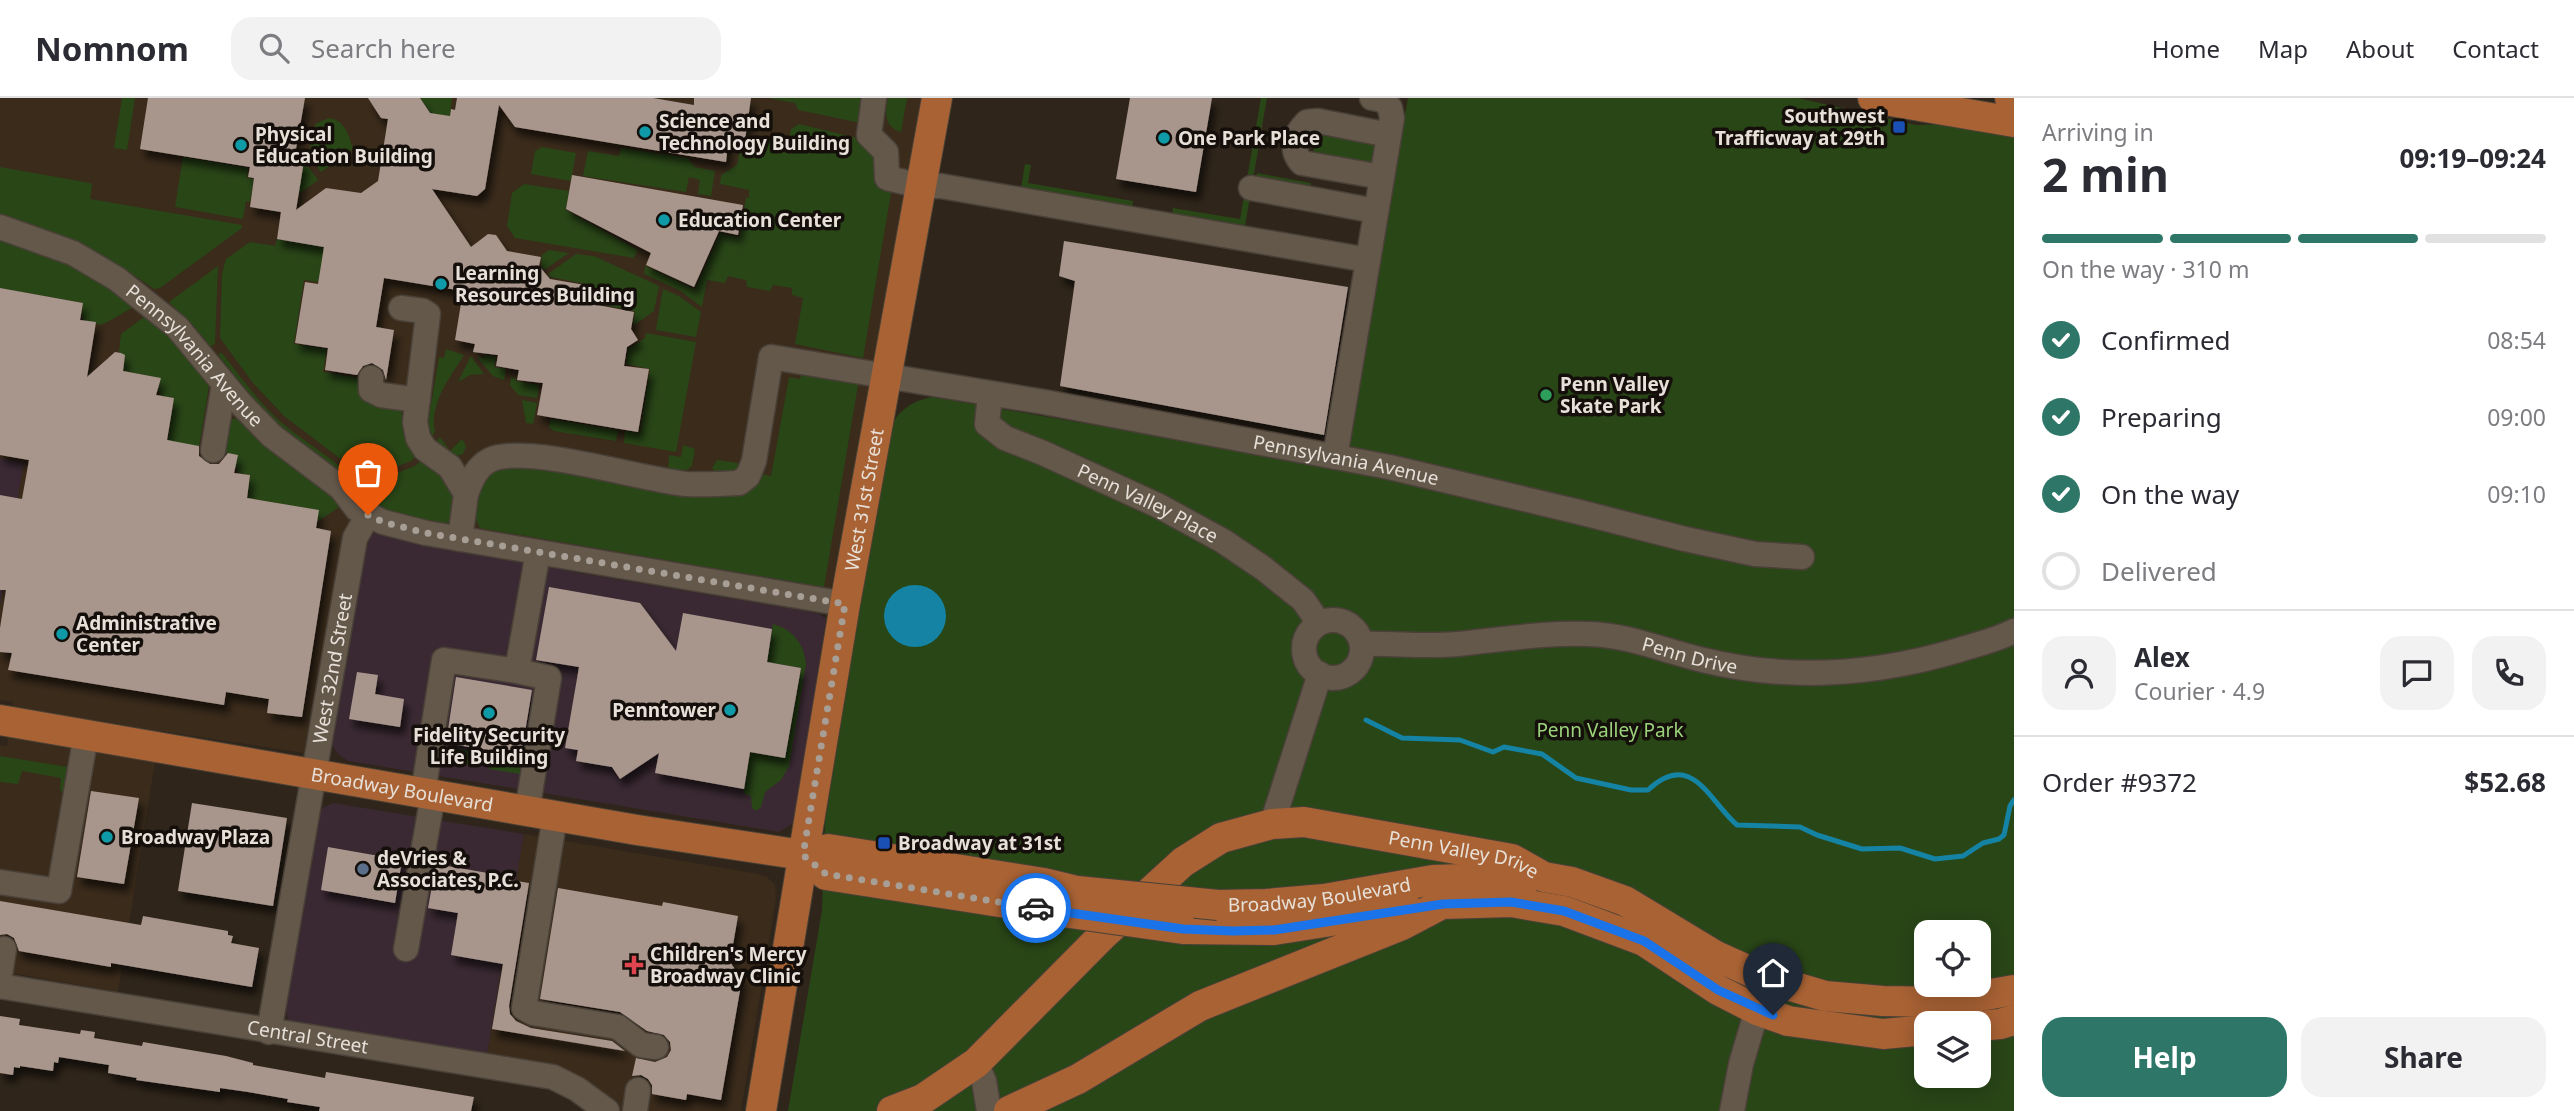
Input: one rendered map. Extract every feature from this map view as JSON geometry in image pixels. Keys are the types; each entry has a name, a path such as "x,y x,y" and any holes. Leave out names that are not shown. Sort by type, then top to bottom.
{"main road":[{"name":"West 31st Street","path":"761,1111 845,604 937,98"},
{"path":"1873,98 2014,122"},
{"name":"Broadway Boulevard","path":"0,720 541,814 803,855 826,874 1074,902 1266,904 1324,899 1433,880 1498,876 1544,877"},
{"name":"Penn Valley Drive","path":"892,1111 923,1099 976,1063 1102,936 1183,862 1221,838 1272,824 1304,822 1512,859 1544,877 1572,882 1625,901 1716,956 1767,979 1825,996 1883,1001 1946,1002 2014,990"},
{"name":"Broadway Boulevard","path":"1074,902 1183,929 1274,930 1443,904"},
{"name":"Penn Valley Drive","path":"1009,1111 1077,1079 1200,1006 1402,925 1443,904 1511,902 1564,911 1644,941 1718,990 1757,1010 1788,1021 1883,1034 1914,1031"},
{"path":"1991,1024 2014,1020"}],"street":[{"path":"874,98 870,135 886,152 887,178 1367,268"},
{"path":"1335,457 1392,118 1390,108 1384,100 1372,98"},
{"path":"1382,177 1302,163 1295,156 1294,145 1298,131 1307,122 1318,121 1389,135"},
{"path":"1251,188 1376,211"},
{"name":"Pennsylvania Avenue","path":"0,227 73,253 117,278 177,327 272,436 341,488 357,509 368,515"},
{"path":"401,308 428,314 415,422 418,438 425,449 450,467 466,494 460,539"},
{"name":"Pennsylvania Avenue","path":"466,494 474,473 490,460 511,455 537,457 686,484 739,483 748,476 754,461 771,358 990,394 1389,467 1565,508 1685,540 1755,554 1802,557"},
{"path":"371,378 371,390 381,395 418,400"},
{"path":"213,450 224,384"},
{"name":"Penn Valley Place","path":"990,394 987,424 1005,438 1159,506 1223,541 1303,600 1319,623"},
{"path":"368,515 383,522 460,539 845,604"},
{"name":"West 32nd Street","path":"270,1031 355,538 368,515"},
{"path":"517,671 538,552"},
{"path":"1333,619 1351,624 1359,633 1362,644 1362,657 1356,668 1340,678 1328,678 1313,670 1307,662 1304,650 1305,639 1311,629 1319,623 1333,619"},
{"name":"Penn Drive","path":"1362,644 1454,644 1524,636 1591,634 1645,643 1703,660 1767,672 1823,674 1877,669 1939,656 2003,637 2014,631"},
{"path":"406,948 444,660 549,678 541,814 524,1008 533,1013 618,1027 641,1045 656,1047"},
{"path":"1272,824 1320,674"},
{"path":"0,882 59,891 86,735"},
{"path":"0,975 4,949"},
{"path":"1732,1111 1741,1064 1767,979"},
{"name":"Central Street","path":"0,986 553,1077 577,1089 607,1111"},
{"path":"976,1063 984,1081 989,1111"}],"shaded area":[{"path":"0,98 926,98 830,594 424,526 368,506 311,754 160,731 118,992 0,971 0,745 7,746 13,702 0,700 0,607 24,463 0,458"},
{"path":"0,458 24,462 0,607"},
{"path":"381,532 564,566 567,571 819,614 826,619 792,824 779,832 348,761 338,754 333,747 332,735 364,548 373,534"},
{"path":"333,803 524,834 487,1055 288,1021 286,1008 320,814 322,808"},
{"name":"Children's Mercy Broadway Clinic","path":"524,834 759,874 775,885 776,899 741,1111 622,1111 487,1055"}],"green space":[{"path":"122,98 135,98 127,150 114,148"},
{"path":"420,98 452,98 450,116 430,113"},
{"path":"768,98 869,98 861,123 798,110 795,103"},
{"path":"888,98 907,98 901,132 891,127 887,119"},
{"path":"1261,98 1267,98 1245,226 1172,214 1173,208 1240,219"},
{"name":"Penn Valley Park","path":"1408,98 1798,98 1916,125 1954,124 2014,133 2014,1111 788,1111 822,910 825,821 890,427 903,411 932,397 1341,468"},
{"path":"329,118 343,125 353,149 321,172 312,154 311,135 317,123"},
{"path":"799,124 861,139 870,144 892,187 863,358 795,344 803,298 792,295 792,288 773,285 770,291 747,287 746,280 728,276 725,283 707,280 702,307 679,290 644,274 645,266 695,289 720,233 739,237 746,198 749,198 749,190 720,184 721,175 737,165 740,149 757,151 761,156 764,154 760,148 763,136 789,140 791,129"},
{"path":"1320,132 1377,145 1373,164 1315,155 1312,144"},
{"path":"542,147 576,153 571,181 531,174 535,151"},
{"path":"621,148 688,158 695,167 715,171 711,196 698,194 700,180 689,177 686,192 583,176 588,151 619,156"},
{"path":"183,157 248,168 247,178 254,179 250,202 246,201 243,219 175,207"},
{"path":"304,161 318,180 273,213 271,211 299,188"},
{"path":"1025,164 1031,165 1028,183 1133,201 1132,207 1021,188"},
{"path":"0,167 90,183 90,199 242,225 242,228 160,288 154,289 81,245 0,216"},
{"path":"1257,173 1311,183 1310,187 1256,178"},
{"path":"524,184 569,191 566,210 638,250 634,258 515,238 507,226 512,193"},
{"path":"0,236 52,252 139,303 101,325 84,320 81,315 83,303 0,288"},
{"path":"277,239 324,247 340,285 304,280 294,344 327,349 323,372 361,378 359,393 363,400 401,409 404,435 415,457 411,461 370,477 359,473 284,416 253,383 220,338 222,274 226,259 250,242 275,246"},
{"path":"549,250 569,253 544,270 541,266 542,255"},
{"path":"576,254 594,256 659,286 654,311 633,326 635,311 593,303 589,306 584,299 586,284 551,277 548,274"},
{"path":"218,266 215,343 211,347 169,302"},
{"path":"663,289 679,296 701,312 696,337 656,330"},
{"path":"151,312 208,374 209,386 199,447 166,453 174,398 161,396 158,390 160,378 123,371 125,356 119,352 121,334"},
{"path":"646,333 696,342 676,452 624,443 625,431 640,433 650,369 626,364 628,349 645,338"},
{"path":"446,349 464,355 438,401 435,432 432,436 428,423 439,357 444,358"},
{"path":"219,353 222,353 250,390 274,415 344,470 357,484 355,486 342,473 284,430 246,389"},
{"path":"485,355 496,357 494,367 506,369 504,380 493,376 477,357 484,358"},
{"path":"471,356 484,374 470,375 458,382"},
{"path":"802,372 858,385 824,587 480,528 477,522 476,503 482,478 509,463 683,490 760,474 771,476 789,377 800,379"},
{"path":"511,377 516,378 516,381 539,385 537,398 518,395 510,385"},
{"path":"522,400 537,403 533,424 526,423"},
{"path":"240,417 331,492 342,505 317,522 318,510 259,500 245,509 250,475 239,473 235,467 238,455 222,452 227,421"},
{"path":"551,419 618,430 616,441 554,431 549,427"},
{"path":"440,437 450,451 461,440 464,441 466,447 463,454 456,456 436,442"},
{"path":"683,445 695,449 692,466 687,470 668,469 669,455 681,457"},
{"path":"717,460 740,465 737,471 715,471 712,468"},
{"path":"421,461 454,487 452,519 447,523 389,512 368,502 360,494 366,485 415,466"},
{"path":"773,624 796,638 803,650 806,664 789,766 781,780 765,792 761,807 756,811 752,808 751,796 743,793 750,752 785,758 801,668 767,662"},
{"path":"442,746 473,751 470,765 439,760"},
{"path":"492,755 523,760 520,774 489,769"},
{"path":"0,756 68,767 64,790 60,790 61,778 22,771 18,784 0,782"}],"water":[{"path":"915,585 937,594 946,616 937,638 915,647 893,638 884,616 893,594"}],"building":[{"path":"148,98 305,98 294,160 304,161 296,210 326,188 361,193 378,181 388,119 381,118 368,98 420,98 430,113 450,116 451,109 455,110 457,98 653,98 694,105 694,98 751,98 745,140 729,137 726,162 515,127 499,105 485,189 477,196 432,189 471,247 488,234 496,235 507,251 541,257 539,266 550,279 585,285 582,302 634,312 631,329 638,340 627,347 624,366 649,369 638,432 537,415 543,383 517,380 519,370 496,366 498,355 473,352 475,344 455,340 463,291 384,278 376,327 394,330 386,380 383,370 372,363 363,366 357,375 325,370 328,348 295,343 305,282 318,284 324,247 277,239 281,212 250,207 254,178 248,177 250,167 140,149"},
{"name":"One Park Place","path":"1130,98 1212,98 1196,192 1116,179"},
{"name":"Education Center","path":"572,175 743,205 738,235 719,231 694,287 646,265 651,253 566,209"},
{"path":"1064,241 1348,287 1324,435 1060,386 1075,281 1059,276"},
{"path":"0,288 83,303 80,320 96,322 87,377 115,352 125,355 123,371 161,378 156,395 174,398 167,440 199,446 199,456 210,464 219,464 228,453 238,455 234,473 250,475 247,498 319,510 316,528 331,531 302,717 267,713 269,699 226,692 224,705 8,670 12,653 0,652 0,628 6,590 0,590 0,495 22,499 29,460 0,455"},
{"path":"549,587 640,603 676,651 683,613 772,629 767,662 801,668 785,758 750,752 744,789 655,773 659,753 620,779 612,767 576,761 578,750 565,748 579,667 536,660"},
{"path":"357,672 378,675 375,694 404,699 400,727 349,719"},
{"name":"Fidelity Security Life Building","path":"456,677 532,690 521,756 446,743"},
{"name":"Broadway Plaza","path":"91,791 139,798 124,884 77,877"},
{"path":"192,803 287,818 273,906 178,891"},
{"path":"328,847 402,860 395,903 321,890"},
{"path":"436,864 529,883 509,1006 510,1014 516,1021 531,1028 612,1041 625,1051 492,1029 503,964 451,955 458,913 428,908"},
{"path":"558,888 662,906 663,902 738,916 730,962 742,979 721,1100 687,1094 686,1100 652,1094 652,1085 648,1079 641,1075 632,1076 636,1058 655,1062 667,1057 671,1050 670,1042 664,1035 647,1031 620,1012 540,999"},
{"path":"0,901 141,925 143,916 228,931 228,935 233,936 231,943 259,948 252,987 111,963 111,967 19,951 14,938 7,934 0,935"},
{"path":"0,1016 20,1019 19,1025 80,1034 81,1030 95,1032 94,1038 142,1046 143,1042 226,1056 253,1065 325,1078 326,1072 474,1097 471,1111 319,1111 320,1107 248,1092 220,1088 220,1092 136,1080 137,1078 108,1073 109,1065 59,1057 58,1063 54,1062 53,1071 20,1066 14,1067 13,1075 0,1073"}],"waterway":[{"path":"1366,720 1402,738 1460,740 1493,752 1504,747 1542,754 1576,778 1631,790 1648,790 1663,779 1677,775 1688,777 1698,783 1737,825 1800,827 1862,849 1900,848 1935,859 1963,856 1983,843 1999,839 2004,835 2010,806 2014,800"}],"way so far":[{"path":"368,515 383,522 426,533 845,604 803,855 826,874 1036,908"}],"place":[{"name":"Southwest Trafficway at 29th","path":"1899,127"},
{"name":"Science and Technology Building","path":"645,132"},
{"name":"One Park Place","path":"1164,138"},
{"name":"Physical Education Building","path":"241,145"},
{"name":"Education Center","path":"664,220"},
{"name":"Learning Resources Building","path":"441,284"},
{"name":"Penn Valley Skate Park","path":"1546,395"},
{"name":"Administrative Center","path":"62,634"},
{"name":"Penntower","path":"730,710"},
{"name":"Fidelity Security Life Building","path":"489,713"},
{"name":"Broadway Plaza","path":"107,837"},
{"name":"Broadway at 31st","path":"884,843"},
{"name":"deVries & Associates, P.C.","path":"363,869"},
{"name":"Children's Mercy Broadway Clinic","path":"634,965"}],"route":[{"path":"1036,908 1183,929 1233,931 1274,930 1443,904 1511,902 1564,911 1644,941 1718,990 1773,1015"}]}
